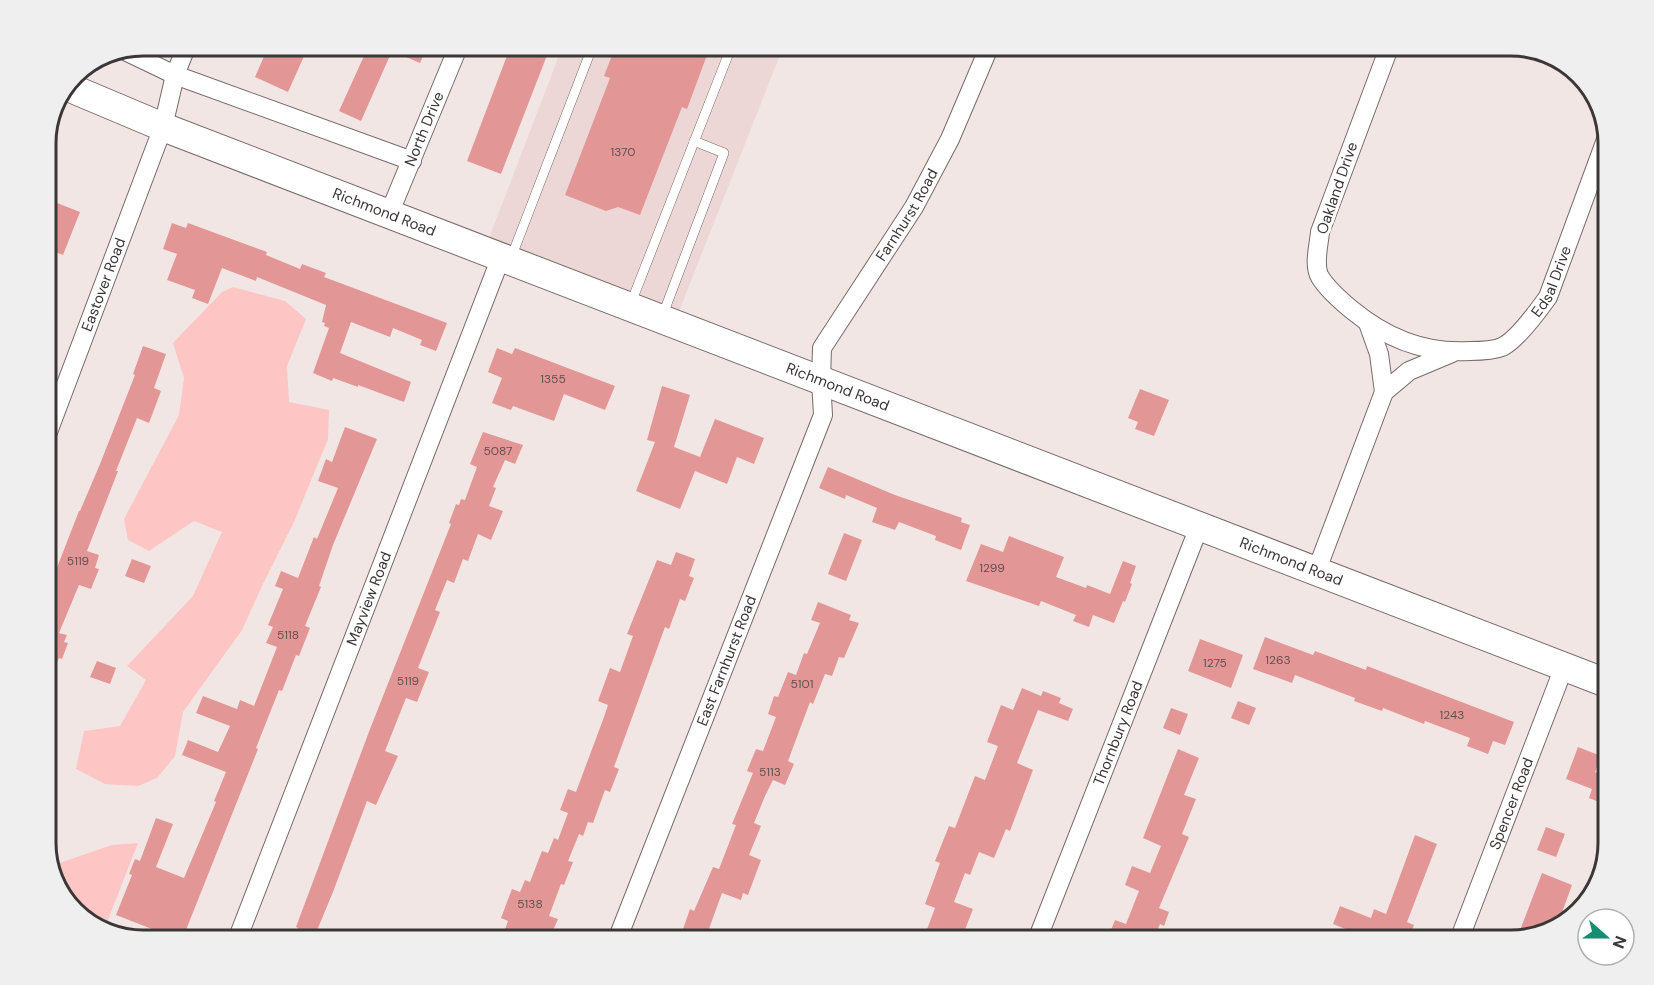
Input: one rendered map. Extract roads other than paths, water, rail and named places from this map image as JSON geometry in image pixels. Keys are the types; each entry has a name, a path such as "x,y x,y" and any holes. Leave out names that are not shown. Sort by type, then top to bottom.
{"main road":[{"name":"Richmond Road","path":"74,90 163,127 1598,680"}],"street":[{"path":"136,56 176,75 412,160"},
{"name":"Eastover Road","path":"56,411 163,127 183,56"},
{"name":"North Drive","path":"389,214 455,56"},
{"name":"Farnhurst Road","path":"821,380 822,348 914,207 950,139 985,56"},
{"name":"Oakland Drive","path":"1386,56 1320,232 1317,259 1319,276 1339,300 1368,323 1397,339 1428,348"},
{"name":"Edsal Drive","path":"1428,348 1454,352 1483,351 1503,346 1533,319 1548,297 1598,161"},
{"name":"Mayview Road","path":"241,930 505,259"},
{"path":"1316,572 1384,392 1379,354 1368,323"},
{"path":"1384,392 1409,371 1454,352"},
{"name":"East Farnhurst Road","path":"621,930 823,415 821,380"},
{"name":"Thornbury Road","path":"1041,930 1199,526"},
{"name":"Spencer Road","path":"1463,930 1564,667"}],"lane":[{"path":"505,259 588,56"},
{"path":"629,307 728,56"},
{"path":"661,319 724,153 694,141"}]}
